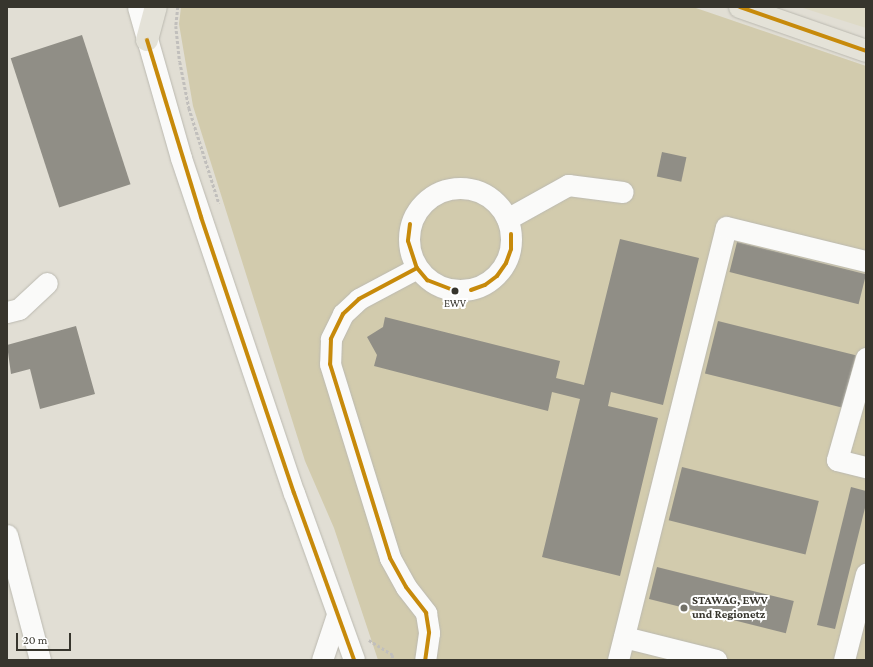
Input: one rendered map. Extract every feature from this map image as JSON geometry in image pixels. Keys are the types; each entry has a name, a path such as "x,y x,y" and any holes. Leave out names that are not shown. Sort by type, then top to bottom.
{"main road":[{"path":"147,40 156,7"},
{"path":"740,7 866,51"}],"street":[{"path":"138,7 186,173 337,615 354,660"},
{"path":"507,219 568,185 623,192"},
{"path":"460,188 476,190 492,198 507,219 511,241 506,263 497,276 485,285 471,290 455,291 440,287 427,280 417,268 411,256 408,241 410,224 418,209 436,194 460,188"},
{"path":"618,660 726,227 866,261"},
{"path":"417,268 359,299 343,314 331,339 330,364 390,558 406,587 426,613 429,633 425,660"},
{"path":"7,312 20,309 47,282"},
{"path":"866,358 838,460 866,467"},
{"path":"7,535 40,660"},
{"path":"844,660 866,574"},
{"path":"322,660 337,615"},
{"path":"624,637 716,660"}],"path":[{"path":"178,7 176,26 188,100 220,207"},
{"path":"366,634 369,641 393,655 392,660"}],"shaded area":[{"path":"181,7 693,7 866,66 866,660 378,660 334,528 305,461 193,106 179,24"},
{"path":"800,7 866,7 866,28"}],"building":[{"path":"82,35 131,184 59,207 11,58"},
{"path":"662,152 686,157 681,182 657,176"},
{"path":"620,239 699,258 663,405 611,392 608,406 658,418 620,576 542,557 580,399 552,392 548,411 374,366 377,355 367,337 383,327 385,317 560,361 556,378 584,385"},
{"path":"737,242 866,274 859,304 730,272"},
{"path":"718,321 856,355 843,408 705,373"},
{"path":"76,326 95,394 40,409 30,369 11,374 7,345"},
{"path":"682,467 819,501 806,554 669,520"},
{"path":"851,487 866,491 866,504 835,629 817,625"},
{"path":"657,567 794,601 786,633 649,599"}],"transit line":[{"path":"740,7 866,51"},
{"path":"147,40 201,217 294,493 354,660"},
{"path":"410,224 408,241 417,268 427,280 455,291"},
{"path":"471,290 485,285 497,276 506,263 511,249 511,234"},
{"path":"417,268 359,299 343,314 331,339 330,364 390,558 406,587 426,613 429,633 425,660"}],"place":[{"name":"EWV","path":"455,291"},
{"name":"STAWAG, EWV und Regionetz","path":"684,608"}]}
